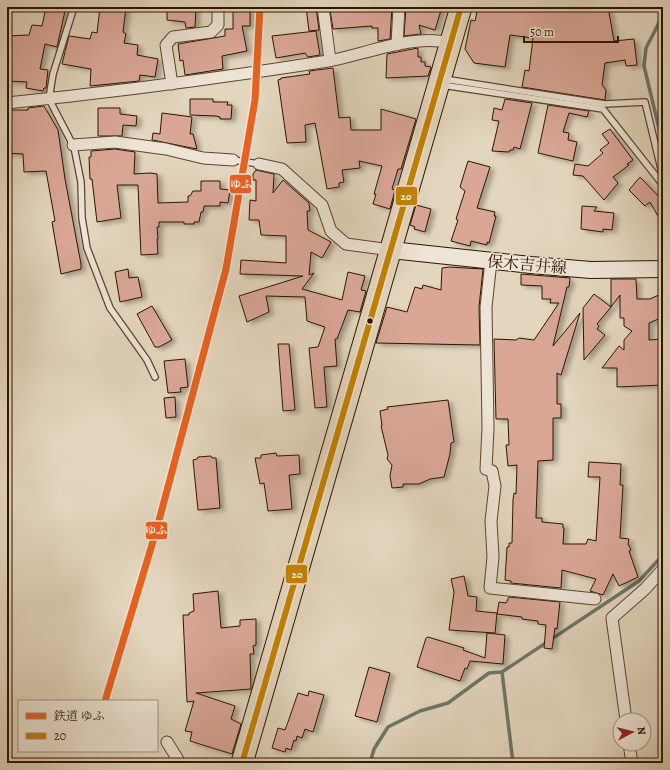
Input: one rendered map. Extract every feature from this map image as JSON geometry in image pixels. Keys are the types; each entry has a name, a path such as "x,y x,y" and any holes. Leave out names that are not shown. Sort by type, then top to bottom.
{"highway":[{"path":"242,763 391,250 449,43 461,7"}],"main road":[{"name":"保木吉井線","path":"391,250 591,270 663,269"}],"street":[{"path":"172,84 166,45 172,37 211,32 218,25 218,7"},
{"path":"323,7 330,60"},
{"path":"397,45 399,7"},
{"path":"7,103 122,92 330,60 423,40 449,43"},
{"path":"73,145 115,142 166,149 203,158 233,160"},
{"path":"259,164 282,169 322,205 331,231 346,244 391,250"},
{"path":"491,261 486,307 488,428 486,470 492,471 495,486 491,521 493,557 490,588 595,599"},
{"path":"625,712 612,618 645,589 663,569"},
{"path":"167,742 180,763"},
{"path":"630,752 632,763"}],"lane":[{"path":"74,7 54,74 49,99 73,145 81,182 82,218 87,248 110,308 147,360 155,377"},
{"path":"439,81 605,104 645,102 663,177"},
{"path":"439,81 603,109 663,185"},
{"path":"233,160 259,164"}],"building":[{"path":"46,7 58,7 57,9 65,11 57,47 45,44 40,69 48,70 46,88 44,88 43,91 26,88 27,82 7,81 7,36 29,35 32,25 42,26"},
{"path":"100,7 126,7 123,32 126,34 124,43 138,45 137,55 158,59 155,77 140,75 139,81 90,86 91,69 62,64 69,36 90,39 92,32 97,33"},
{"path":"167,7 196,7 195,27 186,28 185,22 167,20"},
{"path":"233,7 250,7 250,26 242,26 247,51 222,56 223,69 185,75 183,60 180,61 178,44 225,36 225,29 233,29"},
{"path":"306,7 316,7 319,30 309,31"},
{"path":"350,7 392,7 390,39 378,41 378,28 372,28 372,26 333,29 330,10"},
{"path":"406,7 442,7 435,30 419,25 421,34 404,36"},
{"path":"478,7 519,7 533,11 533,7 608,7 614,41 634,39 637,65 626,66 625,60 605,63 602,85 606,90 605,100 522,87 525,70 529,71 533,38 510,35 505,67 474,63 465,49 471,20 475,21"},
{"path":"316,31 320,55 308,57 305,53 276,58 272,36"},
{"path":"418,48 418,57 421,57 421,62 425,62 425,66 431,67 428,76 386,78 387,54"},
{"path":"333,68 339,118 350,117 351,130 381,130 381,109 416,119 401,169 398,169 392,189 395,190 390,209 373,204 376,194 374,194 382,166 359,161 360,168 342,170 344,182 339,183 339,187 327,189 315,123 305,125 306,142 287,143 278,80 281,78 310,74 309,71"},
{"path":"190,99 213,99 213,102 228,102 227,105 232,105 231,119 220,119 220,117 216,116 190,115"},
{"path":"505,99 532,103 520,149 514,147 513,150 510,150 509,152 492,151 499,121 492,120 494,108 502,110"},
{"path":"548,105 589,111 587,117 569,113 563,132 569,133 568,140 577,142 573,161 538,153"},
{"path":"44,106 58,130 65,179 81,264 81,269 61,274 52,222 55,221 46,171 24,172 23,154 7,153 7,110 28,110 28,108"},
{"path":"98,108 120,108 120,114 137,116 136,126 123,125 122,136 98,136"},
{"path":"162,113 192,117 190,134 193,134 197,149 152,140 153,133 160,134"},
{"path":"610,129 633,160 627,164 629,165 613,177 618,183 604,200 583,176 573,175 575,164 588,166 603,153 600,150 609,143 602,134"},
{"path":"115,149 135,152 134,174 157,174 158,203 188,202 188,196 190,196 193,191 201,191 201,181 220,181 220,189 230,190 228,203 220,202 220,206 204,206 199,222 194,222 194,224 184,224 184,222 159,222 159,227 157,227 158,254 141,255 138,185 117,185 121,218 97,222 92,179 90,179 89,157 91,157 91,151"},
{"path":"468,161 490,167 477,208 495,212 494,216 496,216 489,243 487,242 487,245 471,241 470,246 451,241 465,191 460,187"},
{"path":"256,170 274,174 273,193 283,180 309,203 310,211 307,211 308,230 331,242 322,258 311,252 309,275 314,273 302,289 342,300 348,272 365,276 361,290 366,291 360,312 348,310 337,339 335,339 337,366 324,367 327,407 315,408 309,348 318,347 325,327 307,321 305,297 266,296 269,312 247,322 239,296 303,276 240,274 241,260 286,263 286,236 261,235 259,220 249,220 250,200 256,201 256,180 253,180 253,174"},
{"path":"640,177 663,201 663,225 650,202 645,206 629,190"},
{"path":"416,205 431,209 425,232 414,229 415,227 410,225"},
{"path":"582,206 597,207 594,211 614,213 612,230 603,229 603,232 581,229"},
{"path":"442,268 483,269 479,307 480,345 376,343 387,307 407,312 415,287 422,289 423,285 441,290"},
{"path":"128,269 129,278 138,277 142,297 120,302 115,272"},
{"path":"521,274 570,278 569,287 567,287 553,346 580,313 561,375 557,373 557,404 561,404 561,418 553,418 553,460 538,461 536,518 542,518 542,522 563,524 563,544 586,544 588,539 596,541 600,477 588,477 589,462 621,464 620,485 623,485 620,538 629,539 628,544 631,550 629,551 638,577 619,586 613,574 603,595 590,591 596,579 562,570 561,588 511,583 511,581 505,580 507,547 509,547 509,543 512,543 513,500 514,493 516,494 517,465 508,466 506,445 509,445 508,419 496,419 494,339 516,340 519,338 534,340 559,303 550,303 551,299 542,299 542,286 521,285"},
{"path":"611,279 636,279 637,299 650,299 663,293 663,317 649,323 649,340 663,339 663,385 617,387 617,368 602,368 619,346 624,350 624,340 632,331 624,326 624,318 620,318 620,295 611,307"},
{"path":"594,294 611,307 597,324 599,326 597,329 605,335 584,360 583,308"},
{"path":"152,306 172,340 159,347 155,347 137,314"},
{"path":"278,344 289,344 295,410 283,411"},
{"path":"185,359 188,387 180,388 181,392 168,393 164,361"},
{"path":"175,397 176,417 166,418 164,398"},
{"path":"448,400 454,442 451,443 450,454 444,477 430,479 419,484 403,484 403,487 392,488 390,476 392,465 387,459 388,455 381,426 380,411 388,409 387,407"},
{"path":"276,453 277,456 299,455 300,474 289,475 292,509 268,511 264,483 260,484 255,458 261,458 261,455"},
{"path":"211,456 212,458 216,458 220,508 198,510 193,460 197,459 198,457"},
{"path":"464,576 468,596 477,597 476,611 497,613 495,633 449,630 454,592 451,579"},
{"path":"218,591 221,628 240,626 240,620 256,619 256,645 253,646 254,654 250,654 251,689 196,693 235,706 231,719 241,724 232,754 190,741 192,732 185,731 194,701 187,702 183,615 189,615 189,613 194,611 193,594"},
{"path":"509,597 560,602 557,629 555,628 552,649 544,648 546,625 538,624 538,621 522,619 522,617 497,614 499,602 506,603"},
{"path":"487,633 505,635 503,664 470,661 467,669 465,668 460,681 417,667 426,638 428,637 464,648 463,650 485,658"},
{"path":"369,667 390,673 377,722 355,716"},
{"path":"309,691 324,695 313,732 305,729 302,738 297,736 296,741 294,740 291,750 286,748 285,752 272,748 278,728 285,730 298,693 308,696"}],"waterway":[{"path":"663,15 646,48 644,66 663,145"},
{"path":"513,763 502,672 639,581 663,555"},
{"path":"370,763 374,749 388,727 420,711 448,703 489,673 502,672"}],"rail line":[{"name":"ゆふ","path":"105,700 157,528 226,269 255,100 260,7"}],"transit line":[{"name":"20","path":"242,763 461,7"}]}
